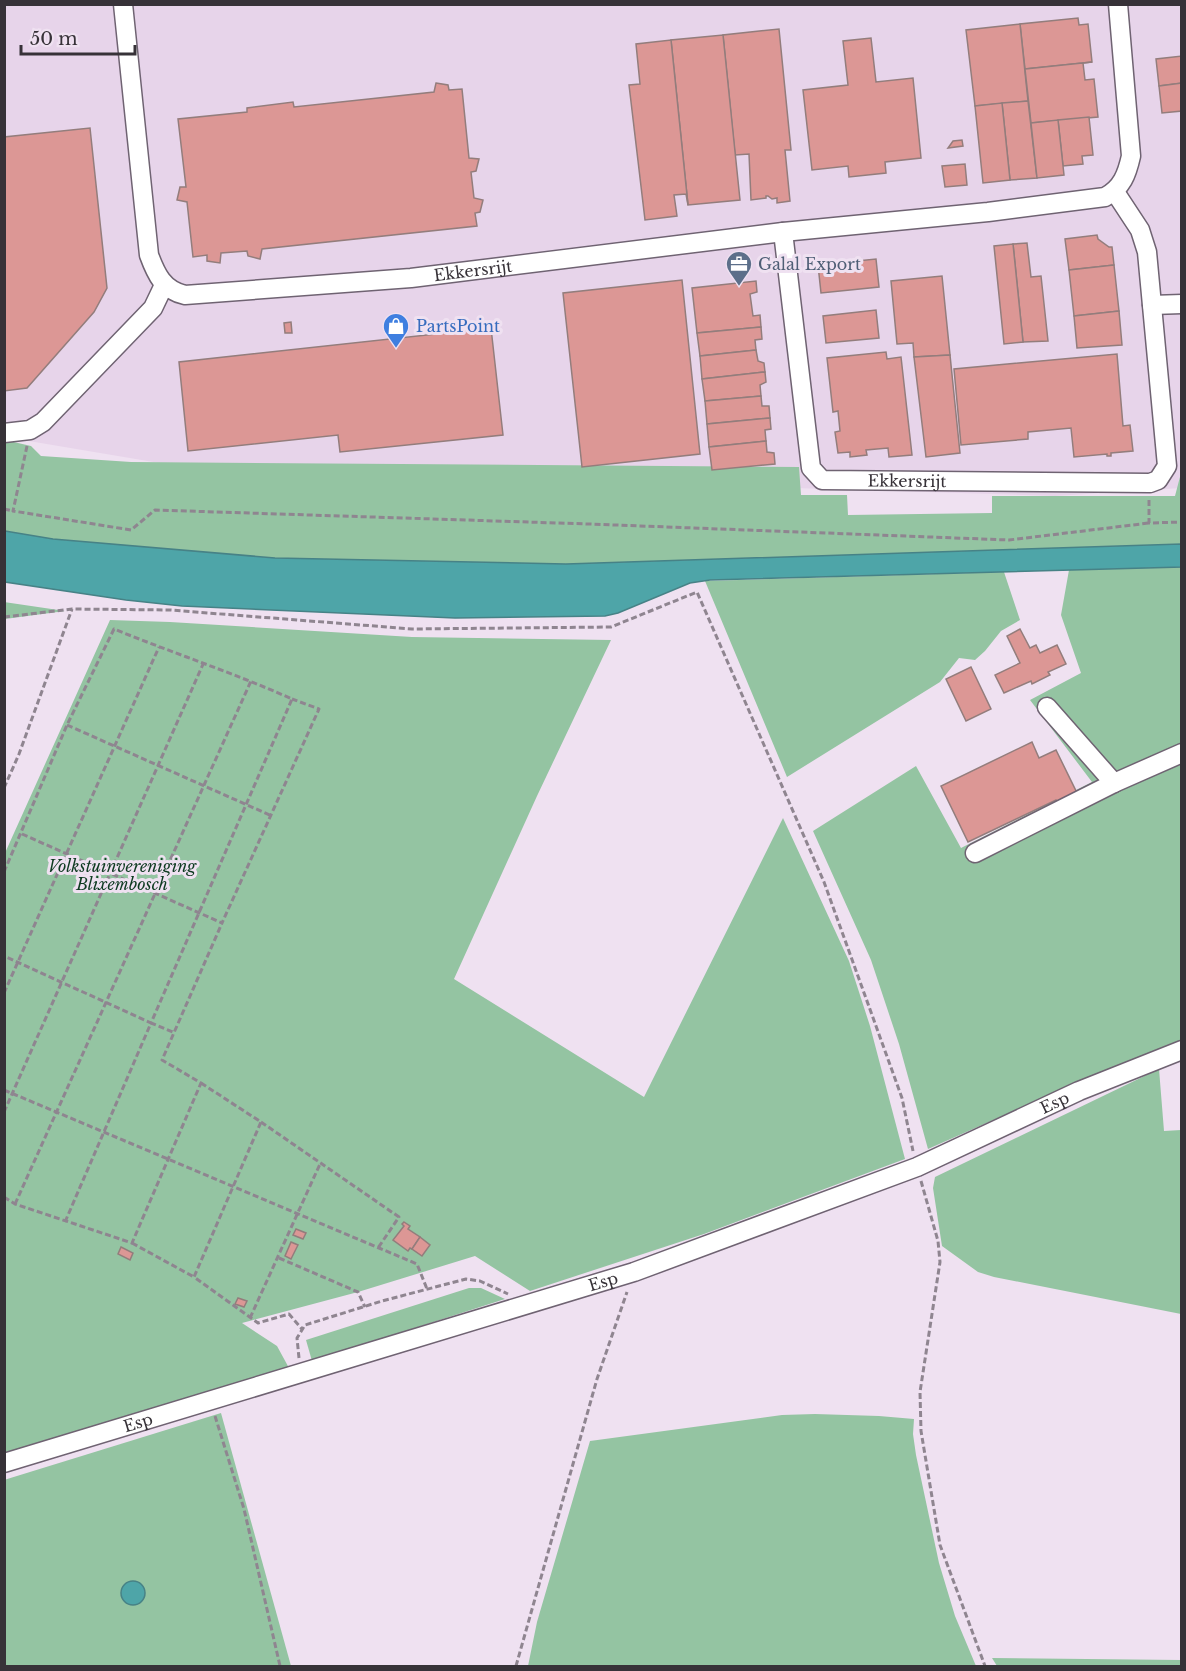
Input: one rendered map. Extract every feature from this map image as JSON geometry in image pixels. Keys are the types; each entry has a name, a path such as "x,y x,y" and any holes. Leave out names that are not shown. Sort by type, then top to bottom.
{"street":[{"path":"4,433 30,430 43,422 153,308 164,285 155,273 149,255 123,4"},
{"path":"1118,4 1131,156 1126,176 1115,192 1140,230 1147,252 1174,467 1158,480 1150,483"},
{"name":"Ekkersrijt","path":"164,285 174,293 185,296 399,279 783,232 988,212 1106,197 1115,192"},
{"name":"Ekkersrijt","path":"783,232 811,468 822,480 1150,483"},
{"path":"1152,304 1182,304"},
{"path":"1047,707 1114,783"},
{"path":"975,853 1114,783 1182,753"},
{"name":"Esp","path":"4,1463 210,1400 301,1375 634,1272 917,1167 1079,1091 1182,1050"}],"path":[{"path":"13,511 30,430"},
{"path":"1149,524 1150,483"},
{"path":"4,509 131,530 155,510 1010,540 1182,522"},
{"path":"4,617 72,609 170,610 412,629 611,627 697,592 824,882 902,1098 917,1167 938,1241 940,1262 920,1392 921,1431 940,1545 985,1666"},
{"path":"4,788 19,754 72,609"},
{"path":"4,872 67,725 114,629 204,662 319,710 162,1060 261,1122 399,1217 378,1248"},
{"path":"4,993 159,647"},
{"path":"4,1112 204,662"},
{"path":"15,1204 250,681"},
{"path":"65,1222 292,699"},
{"path":"67,725 272,816"},
{"path":"22,834 222,923"},
{"path":"4,956 173,1032"},
{"path":"132,1243 201,1083"},
{"path":"4,1089 417,1264 427,1289"},
{"path":"194,1277 261,1122"},
{"path":"250,1318 321,1163"},
{"path":"4,1197 15,1204 65,1222 132,1243 194,1277 258,1323 289,1314 302,1329"},
{"path":"279,1258 358,1292 365,1307"},
{"path":"516,1666 597,1379 634,1272"},
{"path":"301,1375 297,1338 305,1325 466,1278 480,1281 531,1305"},
{"path":"210,1400 244,1509 280,1666"}],"shaded area":[{"path":"4,5 1181,5 1181,488 1055,496 201,470 5,437"}],"green space":[{"path":"5,440 31,446 41,456 131,462 799,467 801,495 847,495 848,515 992,513 992,496 1175,496 1181,473 1181,544 566,564 275,558 53,539 5,531"},
{"path":"1181,567 1181,1041 928,1149 899,1044 871,960 813,831 916,766 961,848 1092,782 1030,700 1081,673 1061,615 1069,570"},
{"path":"1004,572 1020,620 1001,631 975,660 959,658 940,682 787,777 705,581"},
{"path":"4,602 65,611 5,619"},
{"name":"Volkstuinvereniging Blixembosch","path":"110,620 412,637 611,640 454,979 644,1097 783,818 849,961 870,1026 905,1159 704,1234 530,1291 475,1256 358,1292 242,1323 277,1346 289,1368 5,1456 5,853"},
{"path":"1159,1069 1164,1131 1181,1130 1181,1314 994,1277 978,1272 942,1246 933,1188 935,1177"},
{"path":"469,1288 481,1288 505,1299 312,1361 306,1340"},
{"path":"221,1413 291,1666 5,1666 4,1480"},
{"path":"815,1414 914,1419 913,1434 916,1455 939,1563 955,1616 976,1666 528,1666 537,1622 590,1441 782,1415"},
{"path":"992,1658 1181,1660 1182,1666 997,1666"}],"water":[{"path":"5,531 53,539 275,558 566,564 1181,544 1182,567 710,580 690,583 618,613 605,616 455,618 182,606 5,582"},
{"path":"133,1581 142,1584 145,1593 142,1602 133,1605 124,1602 121,1593 124,1584"}],"building":[{"path":"1078,18 1079,25 1088,24 1092,62 1025,69 1020,24"},
{"path":"1020,24 1028,101 975,106 966,30"},
{"path":"779,29 791,150 785,150 790,201 777,203 777,198 772,199 768,196 751,200 749,154 735,155 723,35"},
{"path":"723,35 740,200 688,205 671,40"},
{"path":"871,38 876,82 913,78 921,158 885,162 886,173 849,177 848,166 812,170 803,90 848,85 843,41"},
{"path":"671,40 688,205 686,194 674,195 677,216 645,220 629,85 640,84 636,44"},
{"path":"1182,56 1182,83 1159,86 1156,59"},
{"path":"1092,62 1083,63 1085,80 1094,79 1098,117 1031,123 1025,69"},
{"path":"436,83 448,85 449,90 462,89 469,158 479,159 476,171 471,172 474,198 483,200 480,212 475,213 477,226 262,249 260,259 248,256 247,251 221,253 220,263 207,261 207,255 193,257 187,202 177,200 180,187 186,187 178,119 247,112 247,108 293,102 294,107 434,92"},
{"path":"1182,83 1182,111 1162,113 1159,86"},
{"path":"1028,101 1037,178 1010,180 1002,103"},
{"path":"1002,103 1010,180 983,183 975,106"},
{"path":"1089,117 1093,155 1082,156 1083,164 1063,166 1058,120"},
{"path":"1058,120 1064,175 1037,178 1031,123"},
{"path":"90,128 107,288 94,312 27,388 4,391 4,137"},
{"path":"962,140 963,146 948,148 953,141"},
{"path":"965,164 967,185 945,187 942,166"},
{"path":"1097,235 1098,239 1112,247 1114,265 1069,270 1065,239"},
{"path":"1027,243 1031,277 1041,276 1048,341 1023,342 1013,244"},
{"path":"1013,244 1023,342 1004,344 994,246"},
{"path":"876,259 879,287 821,293 818,265"},
{"path":"1114,265 1119,311 1074,316 1069,270"},
{"path":"942,276 950,355 914,357 913,343 897,344 891,281"},
{"path":"682,280 700,454 582,467 563,293"},
{"path":"756,281 757,292 750,294 753,316 760,315 761,327 697,333 692,288"},
{"path":"876,310 879,338 826,343 823,316"},
{"path":"1119,311 1122,345 1077,348 1074,316"},
{"path":"291,322 292,333 285,333 284,323"},
{"path":"761,327 762,339 755,340 756,350 700,356 697,333"},
{"path":"491,328 503,435 340,452 338,435 188,451 179,362"},
{"path":"756,350 758,361 764,363 765,372 702,379 700,356"},
{"path":"886,352 887,359 901,357 912,455 889,457 888,448 866,450 867,455 850,457 850,452 838,453 835,432 840,431 838,411 833,412 827,358"},
{"path":"1117,354 1123,426 1130,425 1133,451 1111,453 1111,456 1107,454 1074,457 1071,428 1028,432 1028,439 961,445 954,369"},
{"path":"950,355 960,453 926,457 914,357"},
{"path":"765,372 766,382 760,385 761,396 705,401 702,379"},
{"path":"761,396 762,406 769,406 770,418 707,424 705,401"},
{"path":"770,418 771,429 765,430 766,441 709,447 707,424"},
{"path":"766,441 767,452 774,453 775,464 712,470 709,447"},
{"path":"1020,629 1030,648 1036,645 1040,653 1057,645 1066,664 1048,672 1050,675 1032,684 1031,681 1004,693 995,675 1020,663 1007,636"},
{"path":"971,667 991,709 966,721 946,679"},
{"path":"1032,742 1039,758 1056,750 1078,795 1058,804 1056,800 968,842 941,786"},
{"path":"404,1222 410,1226 408,1229 420,1237 408,1251 393,1240 404,1226 402,1224"},
{"path":"296,1229 306,1233 303,1239 293,1235"},
{"path":"420,1237 430,1245 422,1256 412,1249"},
{"path":"291,1242 298,1245 291,1259 285,1256"},
{"path":"121,1247 133,1253 130,1260 118,1254"},
{"path":"238,1298 247,1301 244,1307 235,1304"}],"place":[{"name":"Galal Export","path":"739,287"},
{"name":"PartsPoint","path":"396,349"}]}
